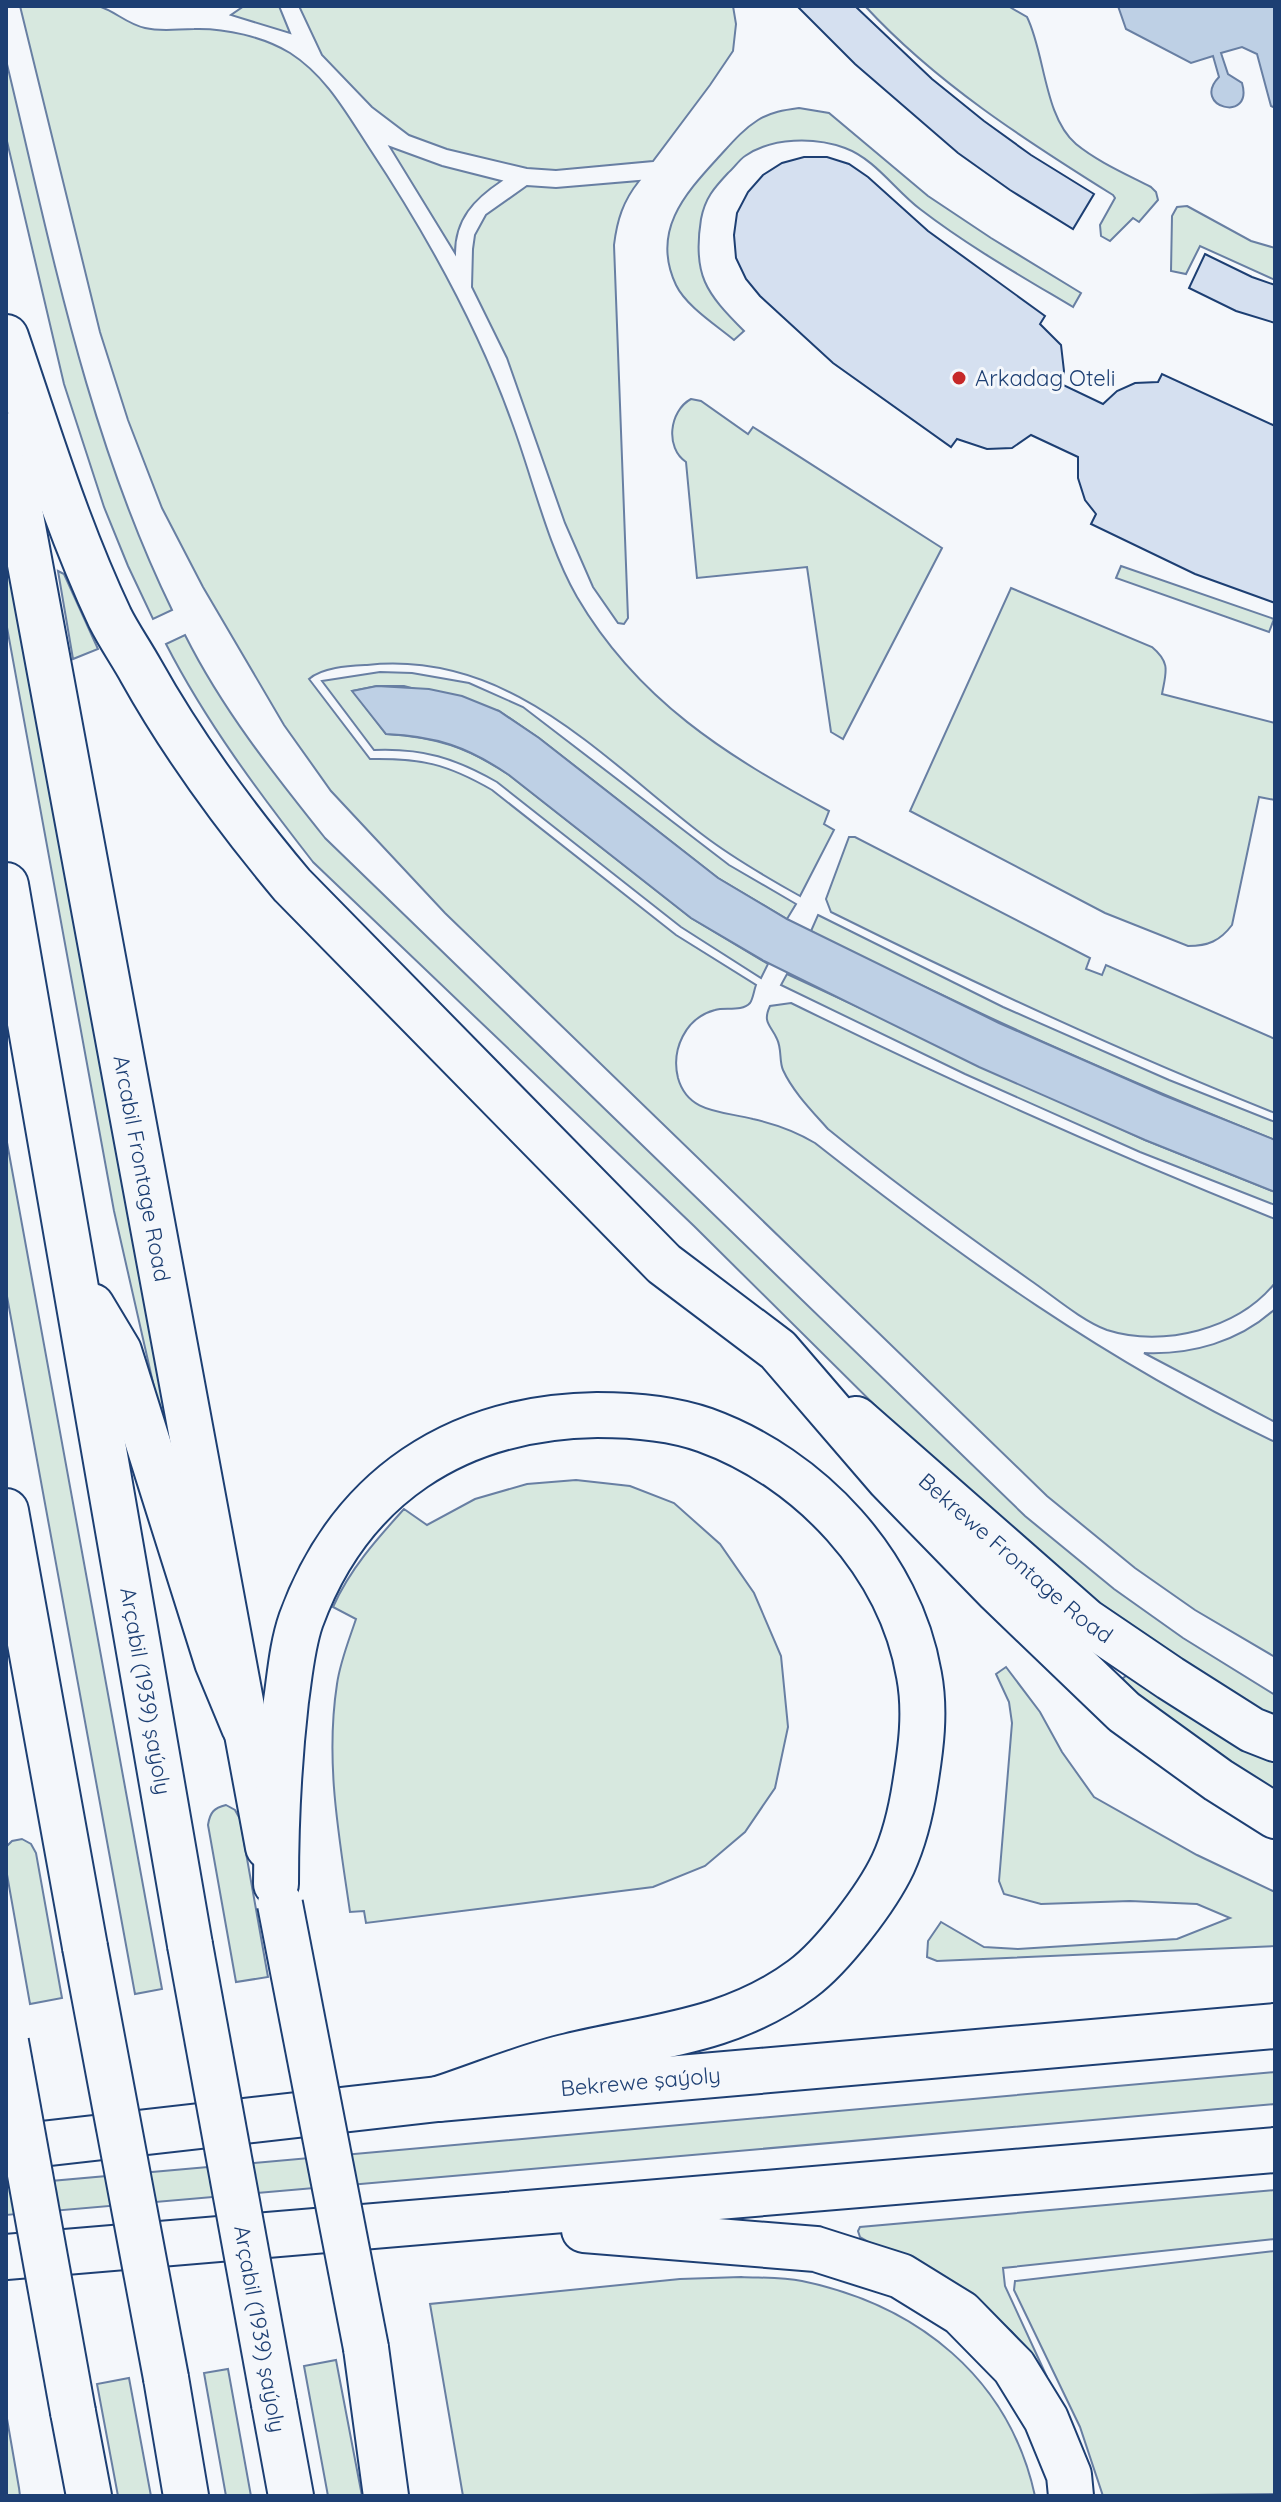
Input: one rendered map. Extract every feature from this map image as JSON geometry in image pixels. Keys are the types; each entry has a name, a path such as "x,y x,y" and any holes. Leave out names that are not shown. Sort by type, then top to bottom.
{"main road":[{"path":"6,337 73,534 111,620 168,719 242,826 331,926 664,1264 778,1350 889,1479 998,1591 1124,1712 1218,1780 1275,1816"},
{"name":"Arcabil Frontage Road","path":"6,435 244,1727 278,1894"},
{"name":"Arçabil (1939) şaýoly","path":"6,885 190,1945 291,2496"},
{"path":"77,1282 119,1351 217,1662 244,1727"},
{"name":"Bekrewe Frontage Road","path":"778,1350 1086,1621 1252,1730 1275,1739"},
{"path":"386,2496 366,2348 278,1894 281,1743 292,1657 301,1621 349,1528 378,1498 436,1453 505,1426 540,1419 607,1415 648,1417 705,1430 780,1469 840,1518 896,1600 919,1674 923,1714 922,1747 911,1808 893,1864 864,1910 834,1948 805,1978 762,2004 731,2019 689,2032 566,2057 438,2099"},
{"path":"6,1511 186,2496"},
{"name":"Bekrewe şaýoly","path":"6,2148 438,2099 1275,2026"},
{"path":"6,2042 89,2496"},
{"path":"6,2257 1275,2150"},
{"path":"458,2220 816,2249 901,2276 961,2313 1014,2367 1046,2419 1069,2475 1071,2496"}],"shaded area":[{"path":"20,6 95,6 145,28 218,30 256,38 280,47 303,62 334,96 410,213 449,281 498,387 557,556 577,597 601,634 657,696 721,747 829,811 824,824 834,830 800,896 714,843 589,743 508,691 464,674 418,665 344,667 321,672 309,679 370,759 433,764 492,790 676,935 756,985 747,1006 705,1014 683,1036 677,1057 678,1078 683,1090 698,1105 777,1126 815,1143 925,1227 1037,1306 1153,1378 1275,1442 1275,1657 1195,1610 1135,1568 1047,1496 445,913 331,791 284,725 203,587 162,508 128,420 100,332"},
{"path":"244,6 279,6 290,33 231,15"},
{"path":"299,6 733,6 736,24 733,51 653,161 556,170 527,168 447,149 409,135 372,107 322,55"},
{"path":"865,6 1008,6 1027,17 1051,101 1065,132 1093,156 1151,187 1158,200 1139,222 1133,218 1110,241 1101,236 1100,225 1115,198 1113,195 951,85"},
{"path":"6,60 56,270 94,409 142,544 172,610 153,619 104,507 64,384 6,137"},
{"path":"799,108 829,113 928,196 1081,293 1073,307 938,223 856,153 821,142 781,142 743,158 714,189 701,219 701,269 711,294 744,331 734,340 694,308 676,285 669,266 669,231 693,186 741,133 768,115"},
{"path":"390,147 442,166 501,181 482,195 462,220 455,253"},
{"path":"639,181 622,211 614,245 628,618 624,624 618,623 593,587 565,523 507,358 472,287 473,249 475,235 486,215 527,186 556,188"},
{"path":"1187,206 1251,241 1275,248 1275,280 1200,246 1186,274 1171,271 1172,216 1177,207"},
{"path":"691,399 701,401 748,434 753,427 942,548 843,739 831,732 807,567 697,578 686,462 675,448 672,430 678,412"},
{"path":"6,535 171,1439 166,1440 114,1211 6,622"},
{"path":"1121,566 1274,619 1269,632 1116,578"},
{"path":"58,571 64,574 98,649 73,659"},
{"path":"1011,588 1152,647 1165,663 1162,694 1275,723 1275,800 1259,797 1232,925 1218,939 1208,944 1188,946 1105,913 910,811"},
{"path":"185,635 232,715 325,838 1025,1516 1114,1589 1183,1638 1275,1695 1275,1723 1099,1614 929,1459 694,1226 313,862 234,756 182,673 166,644"},
{"path":"380,672 412,673 469,683 523,707 729,865 796,904 787,919 718,878 539,738 499,711 404,686 377,686 353,691 386,734 450,745 479,757 509,775 691,918 768,964 761,978 681,927 497,782 438,756 374,750 322,681"},
{"path":"849,837 855,837 1090,958 1086,969 1102,975 1106,965 1275,1039 1275,1113 1051,1017 831,912 826,899"},
{"path":"818,915 1003,1007 1169,1080 1275,1122 1275,1140 1063,1051 858,955 811,931"},
{"path":"787,974 1145,1140 1275,1192 1275,1205 1140,1152 965,1074 781,985"},
{"path":"791,1003 1031,1116 1275,1219 1275,1283 1259,1299 1220,1323 1175,1335 1129,1335 1107,1330 1088,1320 928,1206 828,1129 787,1078 779,1043 767,1020 770,1006"},
{"path":"6,1137 162,1989 135,1994 6,1291"},
{"path":"1275,1309 1275,1422 1144,1353 1179,1352 1214,1344 1246,1330"},
{"path":"576,1480 630,1486 674,1503 720,1544 754,1593 781,1656 788,1727 775,1788 745,1832 705,1866 653,1887 366,1923 364,1911 350,1912 338,1827 332,1742 337,1684 356,1619 333,1607 356,1567 404,1509 427,1525 475,1499 527,1484"},
{"path":"1006,1667 1040,1712 1062,1752 1094,1797 1197,1855 1275,1892 1275,1946 937,1961 927,1957 928,1941 941,1922 984,1947 1018,1949 1177,1939 1230,1918 1197,1904 1130,1901 1041,1904 1004,1894 999,1881 1012,1723 1009,1702 996,1674"},
{"path":"1131,1673 1275,1755 1275,1798 1216,1762 1124,1683 1123,1678"},
{"path":"226,1805 235,1810 240,1819 268,1977 236,1982 208,1825 213,1811"},
{"path":"22,1839 31,1844 36,1853 62,1998 30,2004 6,1869 6,1847 12,1841"},
{"path":"1275,2072 1275,2104 6,2215 6,2185"},
{"path":"1275,2190 1275,2239 1003,2268 1005,2286 1047,2377 1012,2332 983,2307 860,2237 858,2231 860,2227"},
{"path":"1275,2251 1275,2494 1103,2496 1080,2427 1014,2290 1015,2281"},
{"path":"741,2277 802,2281 844,2292 883,2308 919,2328 952,2353 980,2382 1004,2416 1022,2454 1035,2496 463,2496 430,2304 680,2279"},
{"path":"336,2360 362,2496 328,2496 304,2366"},
{"path":"228,2369 251,2496 226,2496 204,2373"},
{"path":"129,2378 151,2496 118,2496 97,2384"},
{"path":"6,2413 19,2488 20,2496 6,2496"}],"water":[{"path":"1118,6 1275,6 1275,108 1271,106 1257,54 1242,47 1221,53 1228,74 1242,83 1243,96 1239,104 1224,107 1212,96 1212,88 1219,77 1213,56 1191,63 1126,29"},
{"path":"377,686 429,689 462,696 499,711 539,738 718,878 787,919 999,1023 1275,1140 1275,1192 1145,1140 979,1067 764,961 691,918 494,765 436,740 386,734 352,691"}],"building":[{"path":"797,6 855,6 932,79 984,121 1094,194 1073,229 958,153 855,64"},
{"name":"Arkadag Oteli","path":"804,157 827,157 849,164 928,231 1045,316 1040,324 1061,345 1064,371 1061,384 1103,404 1117,391 1135,383 1158,382 1162,374 1275,426 1275,603 1195,574 1091,524 1096,514 1085,500 1078,478 1078,457 1031,435 1012,448 987,449 957,439 951,447 833,363 760,296 746,279 736,258 734,235 737,213 748,192 763,175 782,163"},
{"path":"1205,254 1275,285 1275,323 1236,311 1189,288"}],"place":[{"name":"Arkadag Oteli","path":"959,378"}]}
